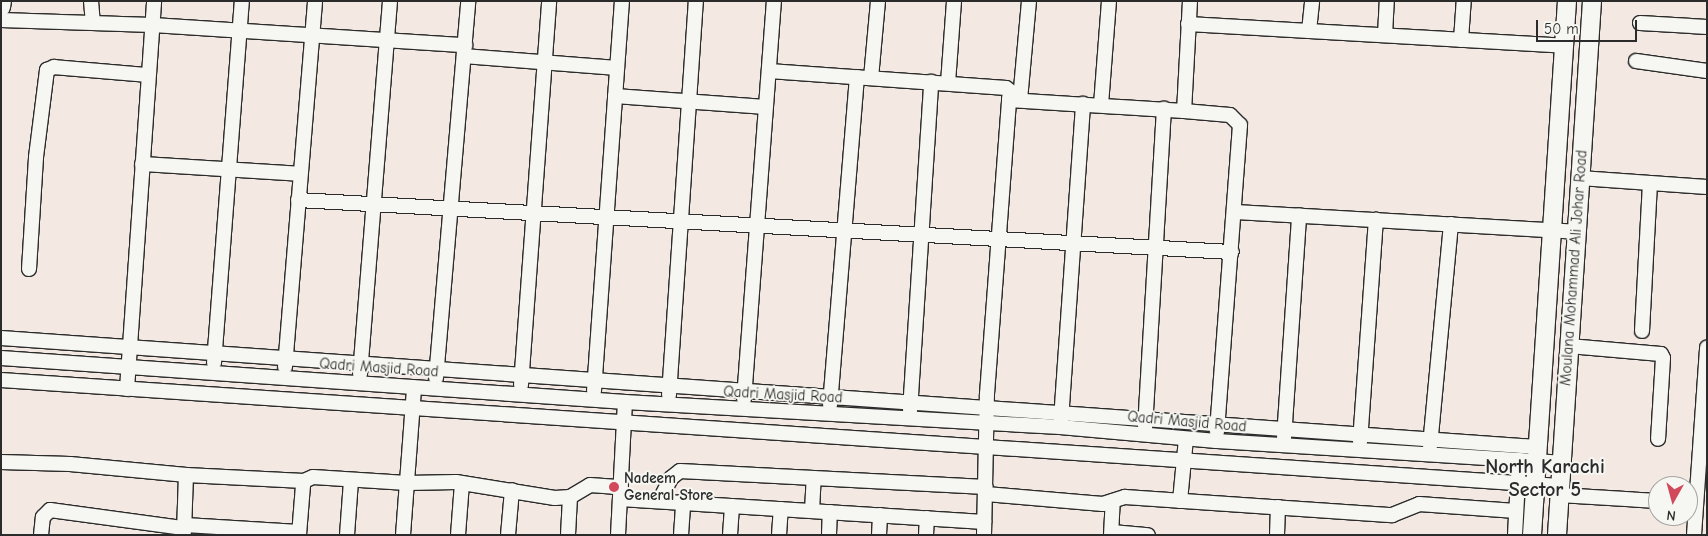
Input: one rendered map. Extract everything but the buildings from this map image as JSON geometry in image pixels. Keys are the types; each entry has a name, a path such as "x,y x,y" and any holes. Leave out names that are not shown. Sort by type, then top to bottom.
{"main road":[{"path":"1,8 2,1"},
{"name":"Moulana Mohammad Ali Johar Road","path":"1532,535 1567,1"},
{"name":"Moulana Mohammad Ali Johar Road","path":"1557,535 1592,1"}],"street":[{"path":"91,1 93,23"},
{"path":"127,389 154,1"},
{"path":"213,373 242,1"},
{"path":"284,377 315,1"},
{"path":"359,382 375,204 390,1"},
{"path":"436,389 468,1"},
{"path":"520,394 536,214 549,1"},
{"path":"593,399 622,1"},
{"path":"668,403 696,1"},
{"path":"743,409 774,1"},
{"path":"871,78 878,1"},
{"path":"948,83 954,1"},
{"path":"1,462 70,464 186,475 304,481 313,477 407,483 462,483 555,498 570,497 590,485 659,501 927,518 984,528 987,407 997,240 1014,100 1029,1"},
{"path":"1100,105 1108,1"},
{"path":"1184,110 1190,1"},
{"path":"1309,31 1312,1"},
{"path":"1385,35 1387,1"},
{"path":"1461,40 1464,1"},
{"path":"1,20 152,25 387,40 545,62 617,68"},
{"path":"1640,23 1707,27"},
{"path":"1188,24 1564,46"},
{"path":"1636,61 1707,71"},
{"path":"30,269 36,157 47,70 54,66 148,75"},
{"path":"769,71 1006,88 1010,91 1014,100"},
{"path":"830,414 857,77"},
{"path":"910,418 931,82"},
{"path":"615,96 766,107"},
{"path":"1014,100 1184,110 1230,115 1240,125 1232,252 1216,442"},
{"path":"1060,426 1083,104"},
{"path":"1144,436 1164,109"},
{"path":"142,164 300,174"},
{"path":"1580,178 1707,187"},
{"path":"1642,331 1650,183"},
{"path":"298,200 1232,252"},
{"path":"1234,212 1577,232"},
{"path":"1283,446 1299,216"},
{"path":"1359,450 1376,220"},
{"path":"1429,454 1451,224"},
{"path":"1,338 521,377 1061,411 1146,419 1432,438 1538,454"},
{"path":"1569,346 1661,354 1663,358 1658,439"},
{"path":"1698,496 1703,453 1707,347"},
{"name":"Qadri Masjid Road","path":"1,358 625,402 1060,426 1216,442 1519,460 1538,454 1562,463"},
{"path":"1,380 1535,485 1560,490 1648,500"},
{"path":"403,535 414,387"},
{"path":"618,535 625,402"},
{"path":"1180,501 1186,439"},
{"path":"1515,535 1519,460"},
{"path":"659,501 671,478 680,471 814,478 986,491 1103,504 1125,497 1392,515 1419,504 1516,510"},
{"path":"184,529 186,475"},
{"path":"812,511 814,478"},
{"path":"348,535 351,480"},
{"path":"41,535 42,517 50,510 184,529 299,533 304,481"},
{"path":"458,535 462,483"},
{"path":"508,535 512,490"},
{"path":"568,535 570,497"},
{"path":"1113,501 1112,534 1148,535"},
{"path":"681,535 683,503"},
{"path":"730,535 732,506"},
{"path":"1277,535 1278,507"},
{"path":"779,535 781,509"},
{"path":"829,535 830,512"},
{"path":"879,535 880,515"},
{"path":"926,535 927,518"}],"place":[{"name":"Nadeem General Store","path":"614,487"}],"district":[{"name":"North Karachi Sector 5","path":"1545,478"}]}
